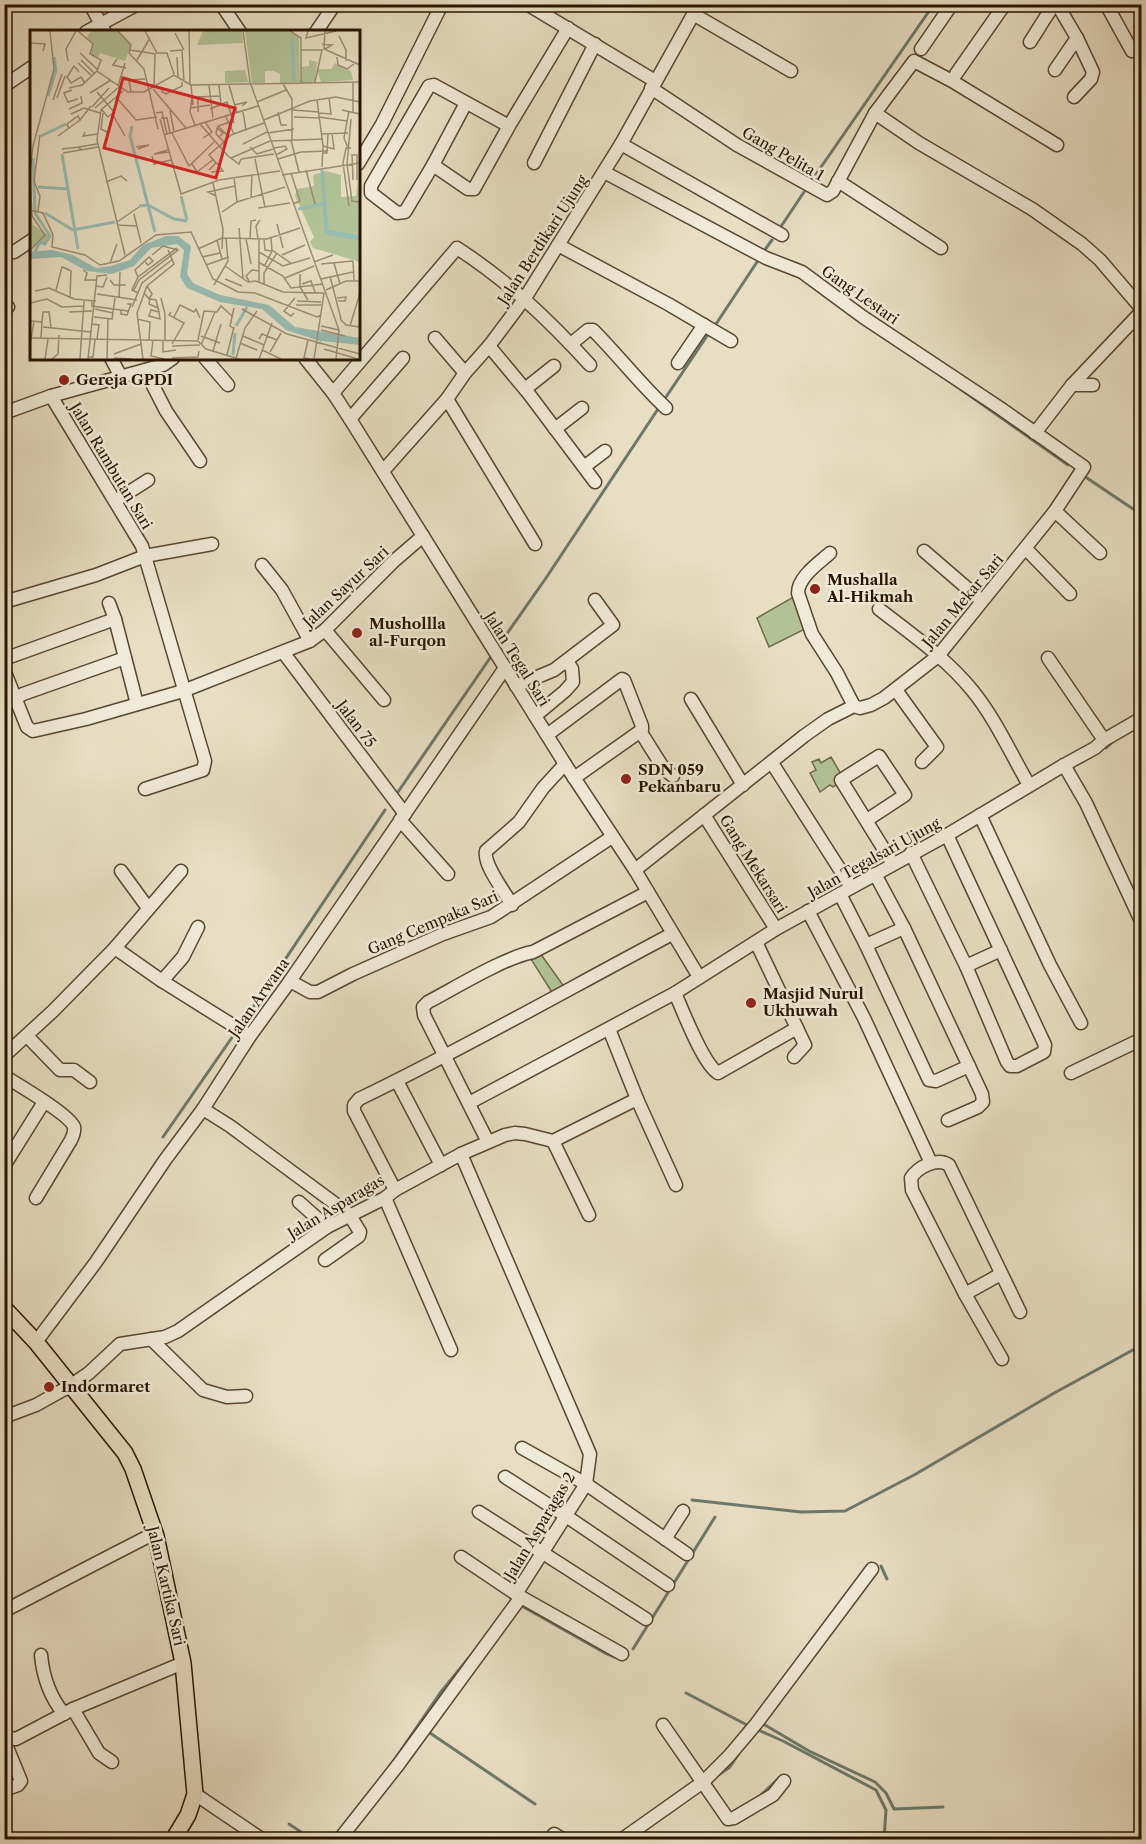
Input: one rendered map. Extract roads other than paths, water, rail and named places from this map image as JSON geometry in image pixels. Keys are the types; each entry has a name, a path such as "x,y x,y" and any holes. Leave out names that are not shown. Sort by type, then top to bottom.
{"main road":[{"name":"Jalan Kartika Sari","path":"8,1316 36,1342 125,1453 133,1469 156,1536 183,1663 195,1794"},
{"path":"174,1839 188,1815 195,1794"}],"street":[{"path":"90,4 102,27 138,4"},
{"path":"221,4 239,30"},
{"path":"317,30 336,4"},
{"path":"360,161 382,124 442,4"},
{"path":"527,4 549,10 568,28 653,85"},
{"path":"921,49 952,4"},
{"path":"956,74 1005,4"},
{"path":"1030,42 1056,4 1077,38 1093,72 1091,79 1074,97"},
{"path":"1106,4 1132,51"},
{"path":"696,9 791,71"},
{"name":"Jalan Berdikari Ujung","path":"383,471 447,399 465,372 489,346 525,298 621,144 696,9"},
{"path":"433,165 472,190 568,28"},
{"path":"1055,70 1077,38"},
{"path":"534,163 595,44"},
{"name":"Gang Pelita 1","path":"653,85 737,145 821,193 830,194 875,113 914,61 952,81 1057,145"},
{"path":"4,86 30,68"},
{"path":"466,103 405,212 397,213 371,193 371,186 429,86 434,85 509,126"},
{"path":"875,113 919,143 1032,209 1082,244 1101,260 1142,310 1072,385 1035,433"},
{"path":"621,144 782,235"},
{"name":"Gang Lestari","path":"604,172 766,258 802,272 863,317 1084,467"},
{"path":"838,181 941,248"},
{"path":"4,244 9,251 14,252 30,241"},
{"path":"558,245 731,341"},
{"path":"333,393 457,248 487,267 525,298 590,365"},
{"path":"678,363 704,326"},
{"path":"571,344 588,330 593,330 666,408"},
{"path":"435,338 465,372"},
{"path":"489,346 525,389 595,482"},
{"path":"350,419 403,357"},
{"path":"112,360 121,377"},
{"path":"4,413 51,396 166,364 171,360"},
{"path":"207,360 228,386"},
{"name":"Jalan Tegal Sari","path":"307,360 350,419 565,764 635,870 699,977"},
{"path":"525,389 554,366"},
{"path":"145,370 166,411 200,461"},
{"path":"1072,385 1093,385"},
{"name":"Jalan Rambutan Sari","path":"51,396 137,537 145,556 205,761 205,768 145,789"},
{"path":"447,399 535,544"},
{"path":"555,429 582,408"},
{"path":"584,467 605,451"},
{"name":"Jalan Mekar Sari","path":"635,870 828,719 854,706 860,708 871,705 896,690 938,656 1026,549 1084,467"},
{"path":"115,501 148,480"},
{"path":"1055,511 1100,552"},
{"name":"Jalan Sayur Sari","path":"17,699 27,727 33,730 86,719 183,691 284,652 310,641 325,630 394,561 423,536"},
{"path":"4,602 96,575 145,556 212,544"},
{"path":"1026,549 1070,594"},
{"path":"924,551 982,601"},
{"path":"830,553 805,576 798,587 798,593 812,634 837,673 854,706"},
{"path":"262,565 282,590 310,641"},
{"path":"516,686 554,670 613,625 595,600"},
{"path":"109,603 137,704"},
{"path":"879,609 938,656 972,690 1029,785"},
{"path":"4,659 115,619"},
{"path":"325,630 384,700"},
{"name":"Jalan 75","path":"284,652 403,817 448,874"},
{"path":"4,705 23,694 125,658"},
{"path":"1047,658 1104,740"},
{"path":"535,716 573,682 572,669 567,661"},
{"name":"Jalan Arwana","path":"36,1342 96,1262 165,1160 203,1109 250,1036 505,668"},
{"path":"4,670 17,699"},
{"path":"547,735 621,679 624,680 642,726 640,731 574,778"},
{"path":"896,690 937,747 922,762"},
{"path":"691,699 743,785"},
{"name":"Jalan Tegalsari Ujung","path":"469,1102 675,993 776,929 947,835 1142,718"},
{"path":"640,731 664,769 673,776"},
{"path":"867,820 905,795 879,756 841,780 893,864"},
{"path":"772,763 851,888"},
{"path":"512,905 486,860 486,851 519,822 543,788 565,764"},
{"path":"1064,765 1086,802 1142,923"},
{"name":"Gang Mekarsari","path":"704,815 776,929"},
{"path":"980,815 1050,965 1081,1023"},
{"path":"911,853 966,966 1007,1062 1010,1066 1017,1066 1044,1052 1045,1049 947,835"},
{"name":"Gang Cempaka Sari","path":"290,981 310,992 318,992 443,934 491,917 612,837"},
{"path":"122,871 148,908"},
{"path":"4,1056 115,948 181,871"},
{"path":"875,874 904,928 982,1094 983,1102 978,1107 948,1120"},
{"path":"486,1139 423,1015 423,1007 428,1002 524,954 533,952 648,892"},
{"path":"840,894 929,1080 936,1081 969,1066"},
{"path":"808,911 864,1018 931,1163"},
{"path":"162,981 183,957 198,927"},
{"path":"866,945 904,928"},
{"name":"Jalan Asparagas","path":"391,1190 353,1107 358,1099 444,1057 672,934"},
{"path":"756,942 805,1046 794,1058"},
{"path":"115,948 162,981 250,1036"},
{"path":"966,966 1001,950"},
{"path":"675,993 701,1049 712,1069 718,1073 797,1028"},
{"path":"609,1029 637,1099 676,1185"},
{"path":"27,1036 60,1070 74,1070 90,1082"},
{"path":"1071,1073 1142,1039"},
{"path":"4,1076 71,1121 74,1134 36,1198"},
{"path":"397,1081 440,1162"},
{"path":"589,1215 553,1141 637,1099"},
{"path":"4,1166 44,1102"},
{"path":"203,1109 230,1126 349,1215 360,1232 359,1236 325,1260"},
{"name":"Jalan Asparagas","path":"4,1417 36,1404 70,1386 89,1373 120,1344 165,1336 178,1331 327,1227 440,1162 461,1155 486,1139 515,1133 553,1141"},
{"name":"Jalan Asparagas 2","path":"339,1839 398,1766 519,1595 542,1552 588,1478 590,1454 461,1155"},
{"path":"1002,1359 965,1294 911,1186 910,1178 914,1173 931,1163 943,1162 949,1165 1020,1312"},
{"path":"391,1190 451,1350"},
{"path":"299,1202 327,1227"},
{"path":"965,1294 1001,1274"},
{"path":"151,1339 203,1390 227,1397 246,1396"},
{"path":"522,1448 588,1478 687,1554"},
{"path":"505,1478 668,1585"},
{"path":"665,1539 683,1511"},
{"path":"479,1512 646,1619"},
{"path":"4,1611 110,1556 156,1536"},
{"path":"461,1557 519,1595 622,1654"},
{"path":"621,1839 703,1782 729,1756 756,1724 872,1569"},
{"path":"40,1655 47,1685 55,1703 69,1712 99,1753 112,1762"},
{"path":"4,1790 18,1785 21,1781 5,1738 16,1739 69,1712 183,1663"},
{"path":"663,1725 729,1820 773,1795 784,1781"},
{"path":"195,1794 263,1839"}],"waterway":[{"path":"812,180 934,4"},
{"path":"780,228 804,192"},
{"path":"764,251 772,240"},
{"path":"716,324 759,259"},
{"path":"666,397 707,336"},
{"path":"942,376 1068,465"},
{"path":"499,645 658,409"},
{"path":"1084,476 1142,515"},
{"path":"398,792 490,658"},
{"path":"1106,748 1116,739"},
{"path":"242,1024 385,810"},
{"path":"163,1137 233,1036"},
{"path":"692,1500 801,1512 845,1511 914,1475 1142,1345"},
{"path":"633,1649 715,1517"},
{"path":"881,1566 887,1579"},
{"path":"519,1606 615,1657"},
{"path":"391,1765 440,1693 476,1649"},
{"path":"686,1693 747,1725 744,1730"},
{"path":"765,1725 809,1751 875,1782 886,1793 894,1809 943,1807"},
{"path":"756,1729 876,1790 886,1810 884,1840"},
{"path":"427,1731 535,1804"},
{"path":"714,1778 730,1767 739,1753"},
{"path":"761,1795 778,1779"},
{"path":"289,1824 313,1840"},
{"path":"610,1840 619,1835"}],"place":[{"name":"Gereja GPDI","path":"64,380"},
{"name":"Mushalla Al-Hikmah","path":"815,589"},
{"name":"Mushollla al-Furqon","path":"357,633"},
{"name":"SDN 059 Pekanbaru","path":"626,779"},
{"name":"Masjid Nurul Ukhuwah","path":"751,1003"},
{"name":"Indormaret","path":"49,1387"}]}
